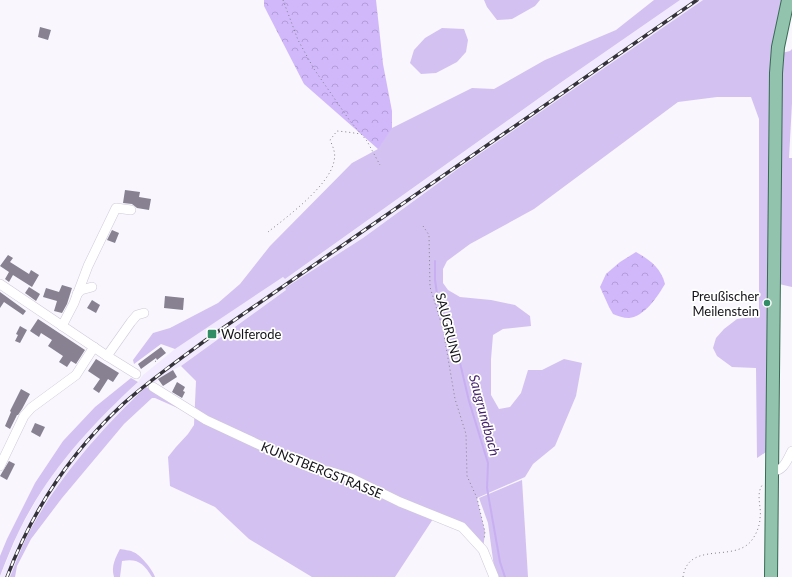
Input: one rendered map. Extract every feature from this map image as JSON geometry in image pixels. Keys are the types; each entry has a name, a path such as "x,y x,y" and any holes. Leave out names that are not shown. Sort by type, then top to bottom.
{"main road":[{"path":"771,577 776,88 788,0"}],"street":[{"path":"62,326 70,313 88,266 116,208 131,210"},
{"path":"0,284 136,374"},
{"path":"77,294 81,290 92,288"},
{"path":"108,356 131,322 137,315 144,313"},
{"path":"0,466 24,416 31,408 76,375 94,347"},
{"name":"KUNSTBERGSTRASSE","path":"153,387 206,420 294,461 312,468 351,478 400,502 462,527 483,550"},
{"path":"772,477 782,468 792,452"},
{"path":"483,550 494,577"}],"path":[{"path":"283,0 298,40 314,69 350,121 367,141 380,165"},
{"path":"268,232 315,190 331,171 335,160 334,150 330,140 338,131 362,134"},
{"name":"SAUGRUND","path":"423,226 429,235 430,288 443,329 455,399 466,434 467,476 477,498 485,532 483,550"},
{"path":"683,577 688,564 694,558 739,550 748,545 754,538 760,518 760,487 772,477"}],"shaded area":[{"path":"484,0 540,0 535,6 512,19 497,20 487,7"},
{"path":"654,0 680,0 563,81 285,279 283,277 175,349 161,344 134,364 133,360 153,333 170,328 218,303 240,284 270,246 352,163 378,149 374,134 380,129 392,128 472,88 494,89 545,60 616,30"},
{"path":"680,0 703,0 459,168 363,238 285,288 286,290 181,366 146,387 121,411 86,450 32,527 10,577 0,577 19,531 43,488 70,451 93,424 138,382 143,375 175,349 283,277 285,279 563,81"},
{"path":"703,0 783,0 769,450 757,458 756,368 732,367 717,356 713,348 716,338 724,329 737,319 759,316 759,119 751,97 717,97 678,102 534,209 470,244 447,261 443,269 443,283 448,290 460,297 491,300 515,305 530,316 531,326 503,329 493,335 491,395 499,409 510,407 521,393 528,370 542,370 564,359 582,363 576,396 555,446 533,464 525,477 477,498 485,532 483,550 462,527 435,516 395,577 312,577 249,539 215,507 170,486 168,457 194,425 196,381 181,366 286,290 285,288 363,238 459,168"},
{"path":"442,28 464,29 468,40 466,52 457,62 436,73 421,74 410,63 414,50 425,38"},
{"path":"792,49 792,103 789,158 792,158 792,287 779,284 782,53"},
{"path":"131,378 138,382 104,415 71,451 43,489 30,510 11,547 0,576 0,556 35,483 63,441 95,407"},
{"path":"146,387 181,406 180,409 152,398 124,424 62,498 31,539 17,566 15,577 10,577 29,533 56,489 84,452 114,418"},
{"path":"522,480 528,577 498,577 494,567 488,523 479,498"},
{"path":"120,549 136,553 143,559 155,577 152,577 140,563 128,560 122,561 120,577 114,577 113,566"}],"green space":[{"path":"264,0 376,0 383,64 392,111 392,128 378,149 304,84 264,6"},
{"path":"636,252 646,258 658,269 665,284 645,310 635,317 625,318 613,314 600,287 606,274 620,262"}],"building":[{"path":"40,27 51,30 48,40 38,37"},
{"path":"125,190 140,192 139,197 151,199 149,210 137,208 132,204 123,203"},
{"path":"112,230 119,233 115,243 107,240"},
{"path":"8,255 13,258 10,262 29,274 31,270 39,275 32,287 13,275 9,282 5,279 9,272 0,266"},
{"path":"62,285 72,288 67,304 62,313 54,311 57,301 43,297 46,288 59,292"},
{"path":"29,287 40,294 36,301 25,293"},
{"path":"0,292 26,311 23,315 4,302 0,308"},
{"path":"165,296 184,298 183,310 164,308"},
{"path":"92,300 100,305 96,313 87,308"},
{"path":"38,319 85,350 76,364 71,361 67,367 59,362 63,356 48,346 52,340 41,333 39,337 30,331"},
{"path":"20,326 27,330 20,343 15,341 18,335 16,334"},
{"path":"161,347 166,353 141,369 138,364"},
{"path":"96,359 119,373 113,382 108,379 99,393 93,389 100,379 88,371"},
{"path":"173,370 177,377 163,386 158,379"},
{"path":"177,382 185,387 183,391 185,392 182,398 172,392"},
{"path":"21,389 30,394 10,429 5,426 11,412 10,411"},
{"path":"35,423 45,427 40,437 31,432"},
{"path":"9,461 15,464 7,480 0,476"}],"waterway":[{"name":"Saugrundbach","path":"435,261 437,294 456,346 469,401 488,463 487,488 500,562 505,577"}],"railway":[{"path":"7,577 28,529 41,506 70,462 86,442 133,395 210,337 697,0"}],"place":[{"name":"Preußischer Meilenstein","path":"767,303"},
{"name":"Wolferode","path":"212,334"}]}
